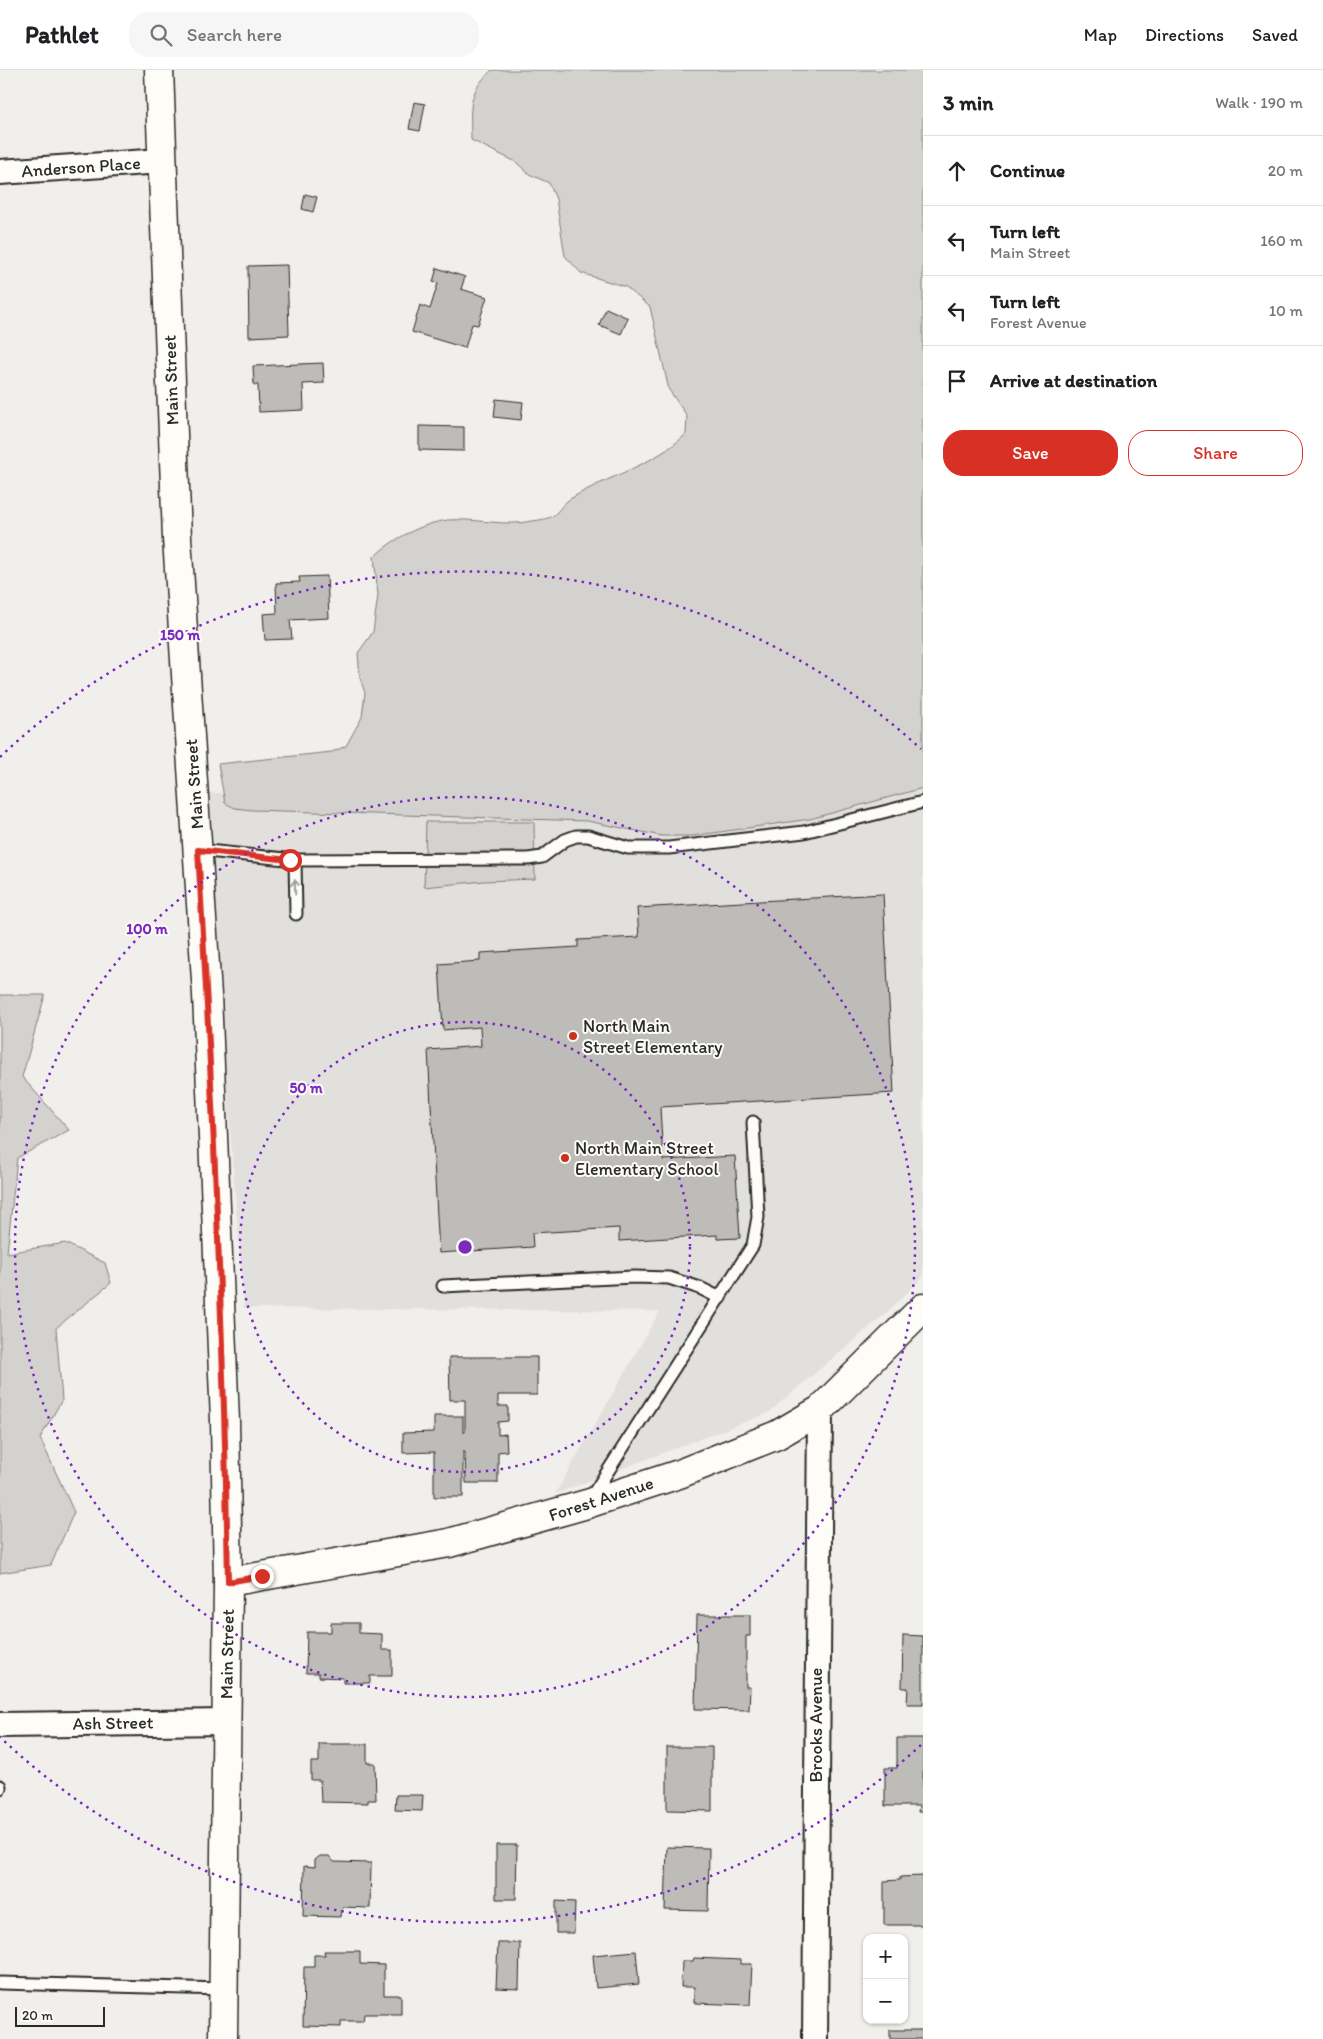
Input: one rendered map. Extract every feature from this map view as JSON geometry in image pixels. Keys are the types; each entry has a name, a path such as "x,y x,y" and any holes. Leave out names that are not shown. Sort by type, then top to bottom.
{"street":[{"name":"Main Street","path":"159,70 178,538 198,850 225,1421 228,1582 223,2039"},
{"name":"Anderson Place","path":"0,172 162,161"},
{"name":"Forest Avenue","path":"228,1582 449,1543 586,1504 679,1474 777,1435 820,1410 923,1308"},
{"name":"Brooks Avenue","path":"815,2039 820,1410"},
{"name":"Ash Street","path":"0,1725 227,1722"}],"lane":[{"path":"198,850 295,860 479,860 537,858 548,854 565,840 581,836 628,848 669,848 804,832 923,802"},
{"path":"295,860 296,914"},
{"path":"586,1504 753,1245 758,1217 752,1122"},
{"path":"443,1286 634,1277 669,1278 720,1298"},
{"path":"0,1983 224,1989"}],"shaded area":[{"path":"492,70 923,70 923,788 810,819 692,836 662,836 587,821 252,810 235,808 225,803 218,764 332,752 346,746 362,717 365,693 360,678 358,653 373,632 378,595 374,557 381,550 418,528 448,520 522,523 549,517 554,515 565,502 660,454 686,434 687,416 669,390 650,307 626,287 581,273 565,256 556,199 549,183 529,174 516,162 471,140 471,110 474,94 484,78"},
{"name":"North Main Street Elementary","path":"923,742 923,1277 885,1314 768,1413 555,1494 660,1311 244,1308 204,793 747,795"},
{"path":"426,822 534,822 535,879 484,881 424,887"},
{"path":"0,995 45,995 22,1077 69,1130 17,1158 7,1253 65,1243 105,1263 111,1283 56,1328 62,1400 40,1438 74,1512 51,1565 0,1573"}],"building":[{"path":"414,102 425,104 420,131 409,129"},
{"path":"305,194 317,197 313,212 302,209"},
{"path":"287,265 289,335 249,337 248,266"},
{"path":"437,268 465,277 461,289 487,297 478,325 472,324 465,348 412,332 420,305 430,309 438,283 433,282"},
{"path":"606,308 628,318 621,334 599,325"},
{"path":"323,363 324,383 303,384 304,410 259,412 258,385 254,385 253,366"},
{"path":"496,399 523,402 521,420 494,417"},
{"path":"419,426 464,427 464,451 419,450"},
{"path":"327,576 329,618 290,620 292,639 265,640 263,614 277,613 276,583 300,582 299,577"},
{"path":"883,894 894,1093 660,1107 663,1160 735,1156 740,1238 717,1239 717,1235 619,1241 619,1228 532,1233 533,1247 439,1253 428,1050 481,1046 480,1027 443,1030 439,964 480,961 480,953 578,947 578,940 639,937 637,908"},
{"path":"449,1357 537,1357 537,1395 498,1395 498,1406 508,1406 508,1421 498,1422 498,1435 506,1434 507,1451 498,1452 498,1483 466,1483 465,1452 463,1452 463,1497 434,1497 434,1452 403,1453 403,1433 434,1432 434,1416 463,1416 463,1432 465,1432 465,1400 450,1400"},
{"path":"697,1615 750,1615 750,1636 746,1636 746,1687 750,1687 749,1710 695,1709"},
{"path":"331,1623 359,1623 359,1633 382,1634 382,1650 392,1650 392,1676 370,1676 370,1683 343,1683 343,1678 319,1677 319,1673 306,1673 307,1632 331,1632"},
{"path":"903,1635 923,1636 923,1704 907,1704 908,1688 902,1688"},
{"path":"897,1738 923,1738 923,1812 918,1812 919,1806 885,1806 885,1768 897,1768"},
{"path":"319,1744 367,1744 367,1763 375,1763 376,1800 368,1800 368,1803 321,1802 320,1780 311,1780 311,1762 319,1762"},
{"path":"667,1747 712,1747 712,1811 667,1810"},
{"path":"396,1795 423,1795 422,1811 395,1810"},
{"path":"496,1845 517,1845 516,1899 496,1899"},
{"path":"667,1847 709,1848 708,1911 665,1910"},
{"path":"320,1856 329,1856 334,1862 371,1863 370,1908 342,1907 341,1917 303,1916 304,1866 315,1867 315,1860"},
{"path":"923,1876 923,1925 884,1925 884,1881 900,1880 900,1877"},
{"path":"556,1901 575,1902 574,1933 556,1933"},
{"path":"498,1943 520,1943 519,1989 496,1988"},
{"path":"324,1951 360,1951 360,1964 384,1965 384,1995 401,1995 401,2014 364,2014 363,2021 341,2021 341,2027 303,2026 304,1967 314,1967 314,1955 325,1955"},
{"path":"636,1951 639,1984 596,1988 593,1955"},
{"path":"694,1958 741,1960 741,1964 752,1964 750,2005 694,2003 694,1987 681,1987 682,1961 693,1961"},
{"path":"890,2030 923,2030 923,2039 890,2039"}],"place":[{"name":"North Main Street Elementary","path":"573,1036"},
{"name":"North Main Street Elementary School","path":"565,1158"}],"route":[{"path":"262,1576 228,1582 219,1253 198,850 290,860"}]}
